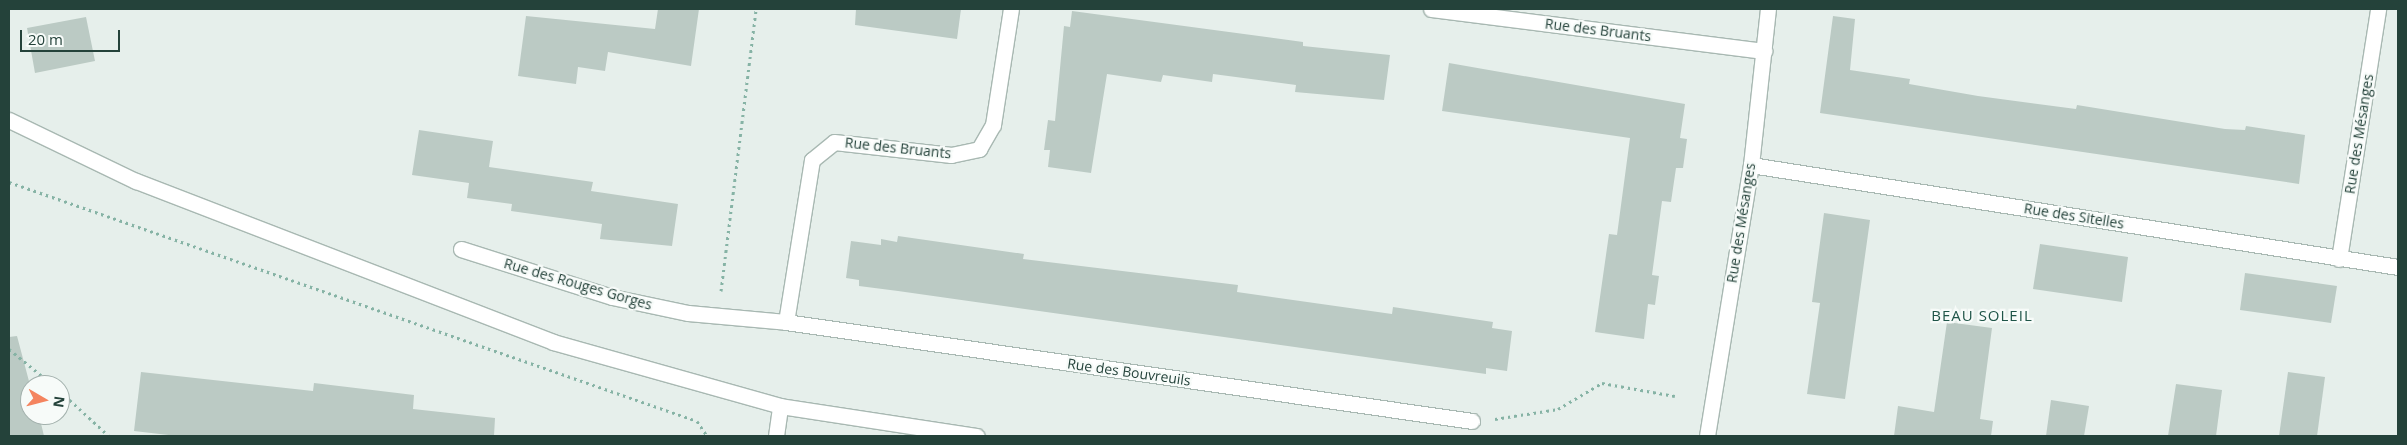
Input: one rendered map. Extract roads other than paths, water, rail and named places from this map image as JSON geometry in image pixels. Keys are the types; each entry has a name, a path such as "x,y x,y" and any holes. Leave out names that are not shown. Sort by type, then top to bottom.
{"street":[{"name":"Rue des Bruants","path":"786,322 812,160 834,142 951,155 979,149 993,125 1011,9"},
{"name":"Rue des Bruants","path":"1431,9 1764,51"},
{"name":"Rue des Mésanges","path":"1707,436 1750,165 1768,9"},
{"name":"Rue des Mésanges","path":"2339,258 2378,9"},
{"path":"9,120 136,181 553,342 780,406 978,436"},
{"name":"Rue des Sitelles","path":"1750,165 2398,267"},
{"name":"Rue des Rouges Gorges","path":"461,249 612,297 718,316 786,322"},
{"name":"Rue des Bouvreuils","path":"786,322 1472,421"},
{"path":"776,436 780,406"}],"district":[{"name":"BEAU SOLEIL","path":"1982,316"}]}
